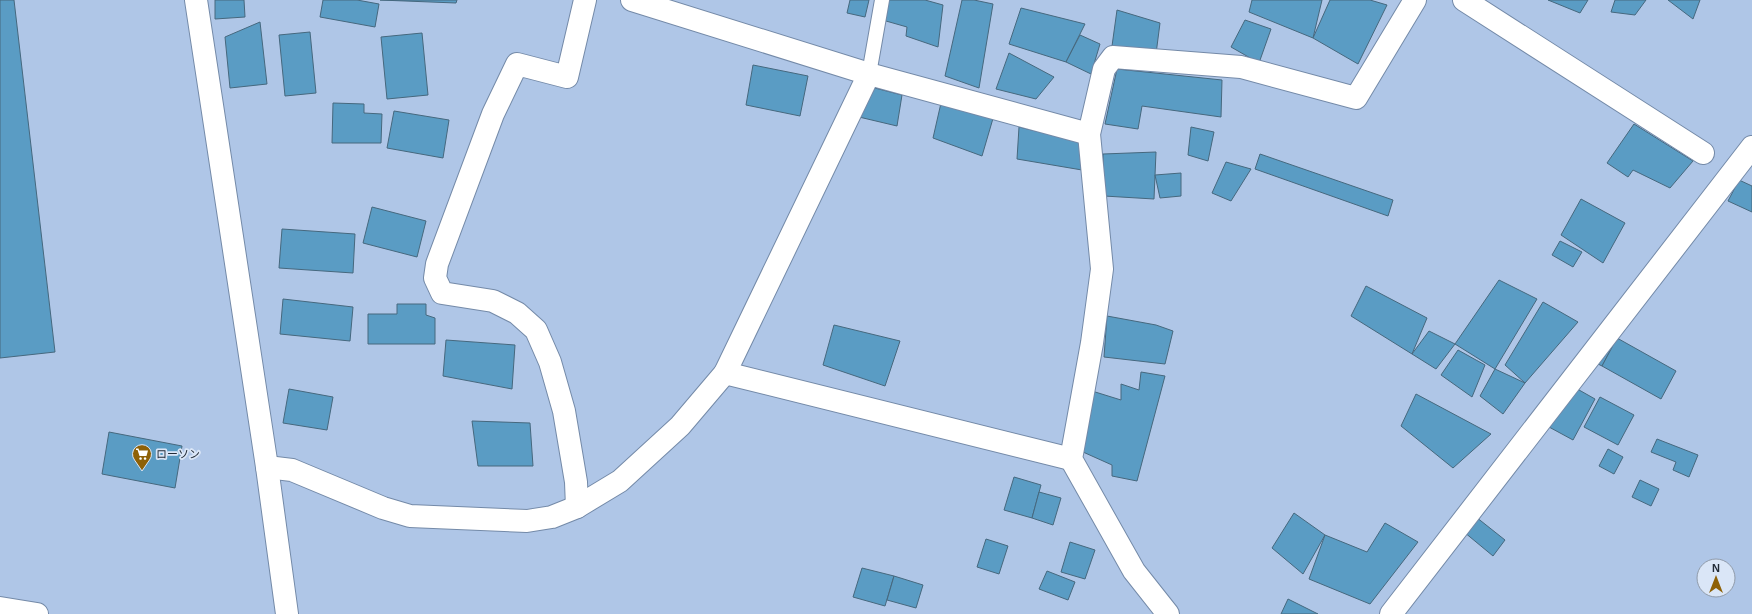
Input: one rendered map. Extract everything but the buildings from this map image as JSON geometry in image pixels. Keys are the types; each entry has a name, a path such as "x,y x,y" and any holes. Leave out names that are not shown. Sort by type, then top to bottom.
{"street":[{"path":"196,0 267,467 287,614"},
{"path":"577,507 576,482 564,411 550,362 536,330 517,313 492,301 442,293 435,278 437,264 490,121 517,64 567,77 585,0"},
{"path":"632,0 869,74 1089,134"},
{"path":"1168,614 1134,571 1071,459 1092,343 1102,269 1089,134 1104,69 1113,57 1241,67 1356,98 1415,0"},
{"path":"1464,0 1703,153"},
{"path":"267,467 292,470 383,508 410,516 527,521 552,517 577,507 620,481 648,457 680,426 725,373 869,74"},
{"path":"1391,614 1750,153"},
{"path":"725,373 1071,459"},
{"path":"0,608 37,614"}],"lane":[{"path":"869,74 882,0"}],"place":[{"name":"ローソン","path":"142,471"}]}
